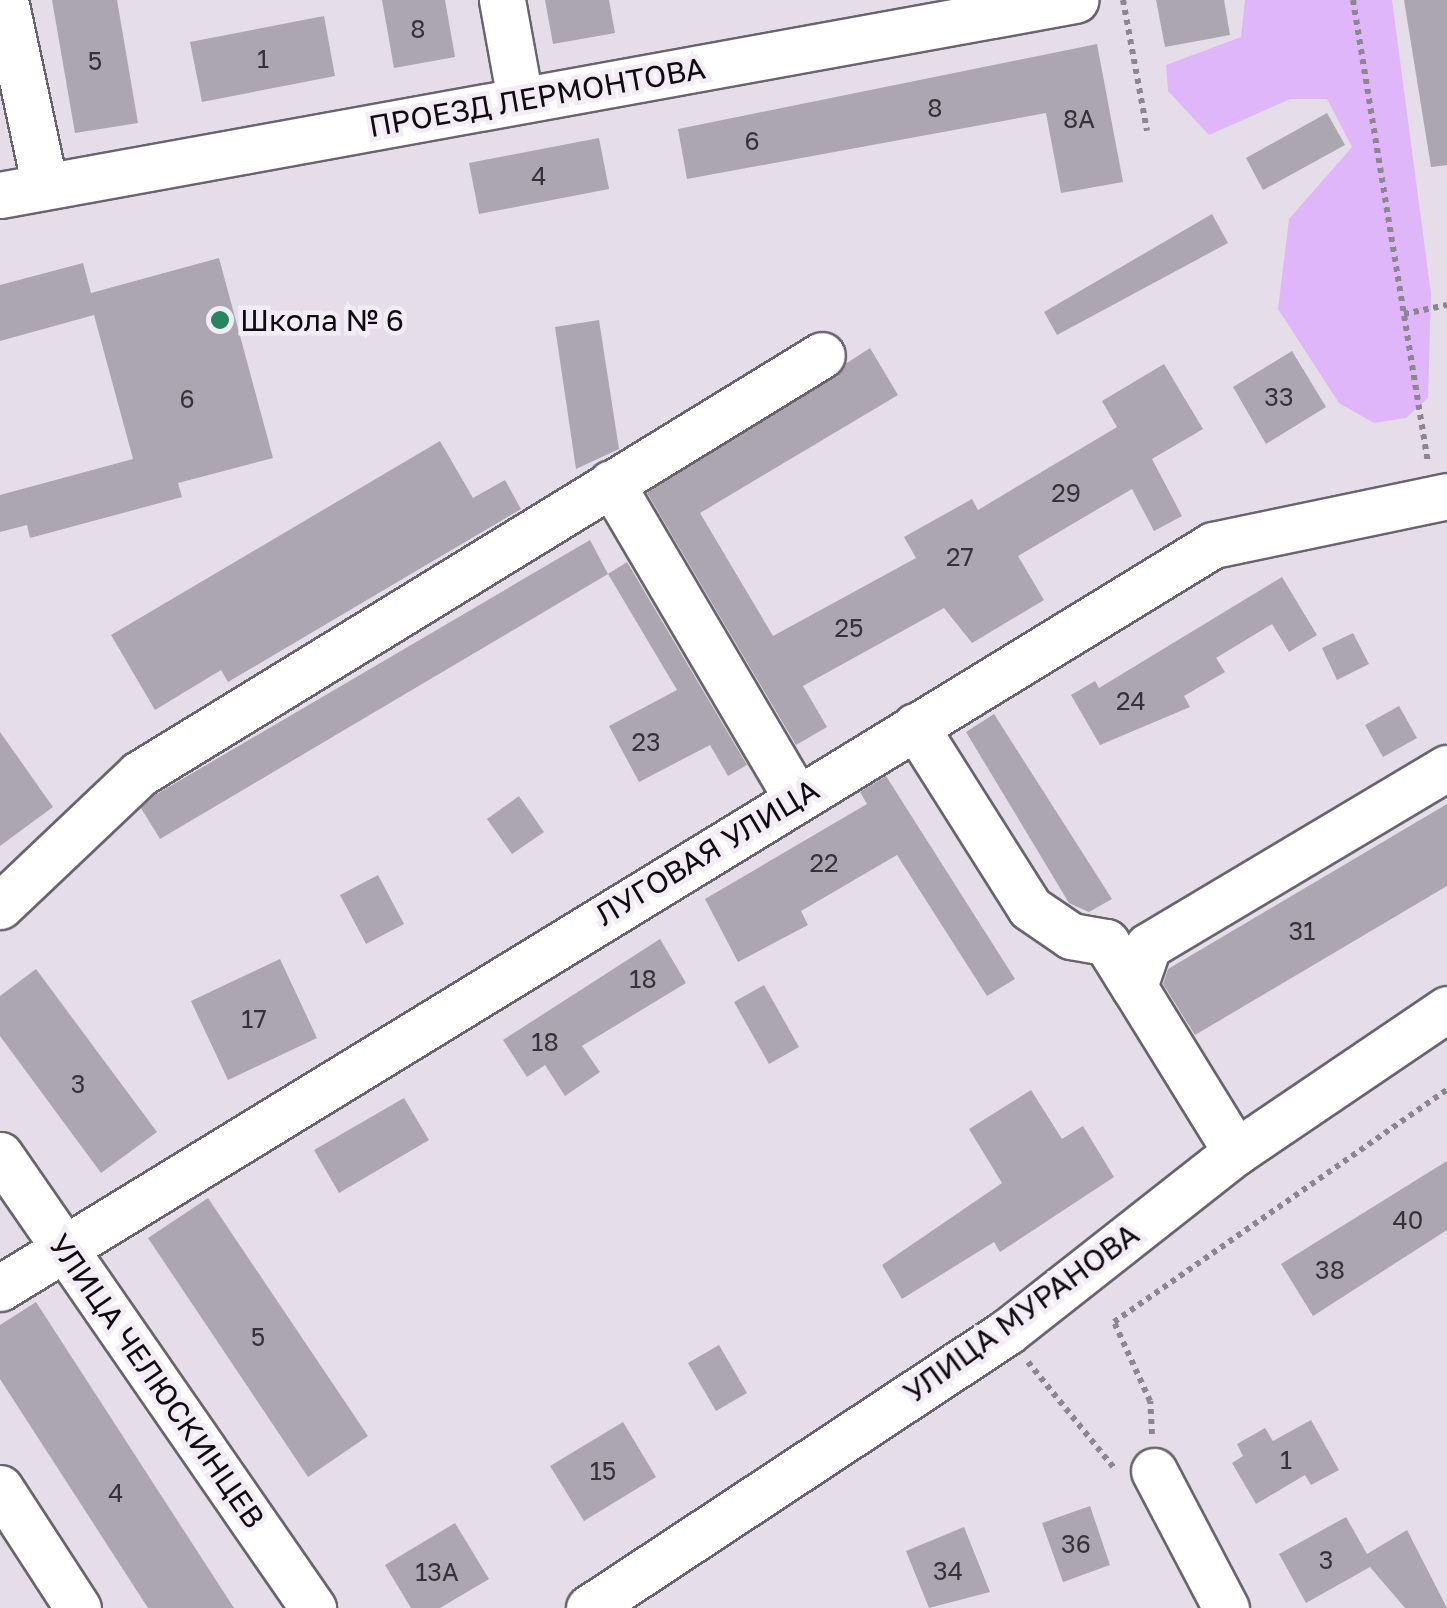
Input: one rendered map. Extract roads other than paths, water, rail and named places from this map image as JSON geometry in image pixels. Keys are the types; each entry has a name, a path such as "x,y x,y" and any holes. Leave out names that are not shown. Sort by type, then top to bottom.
{"street":[{"path":"5,0 45,186"},
{"path":"502,0 520,99"},
{"name":"ПРОЕЗД ЛЕРМОНТОВА","path":"0,195 1075,0"},
{"path":"0,906 140,774 822,354"},
{"path":"610,483 796,797"},
{"name":"ЛУГОВАЯ УЛИЦА","path":"0,1288 62,1242 1213,545 1440,497"},
{"path":"915,726 1030,908 1071,936 1106,942 1236,1152"},
{"path":"1134,987 1148,946 1447,768"},
{"name":"УЛИЦА МУРАНОВА","path":"589,1608 1006,1332 1236,1152 1447,1009"},
{"name":"УЛИЦА ЧЕЛЮСКИНЦЕВ","path":"0,1155 313,1608"},
{"path":"1154,1470 1226,1608"},
{"path":"0,1488 78,1608"}],"place":[{"name":"Школа № 6","path":"220,320"}]}
